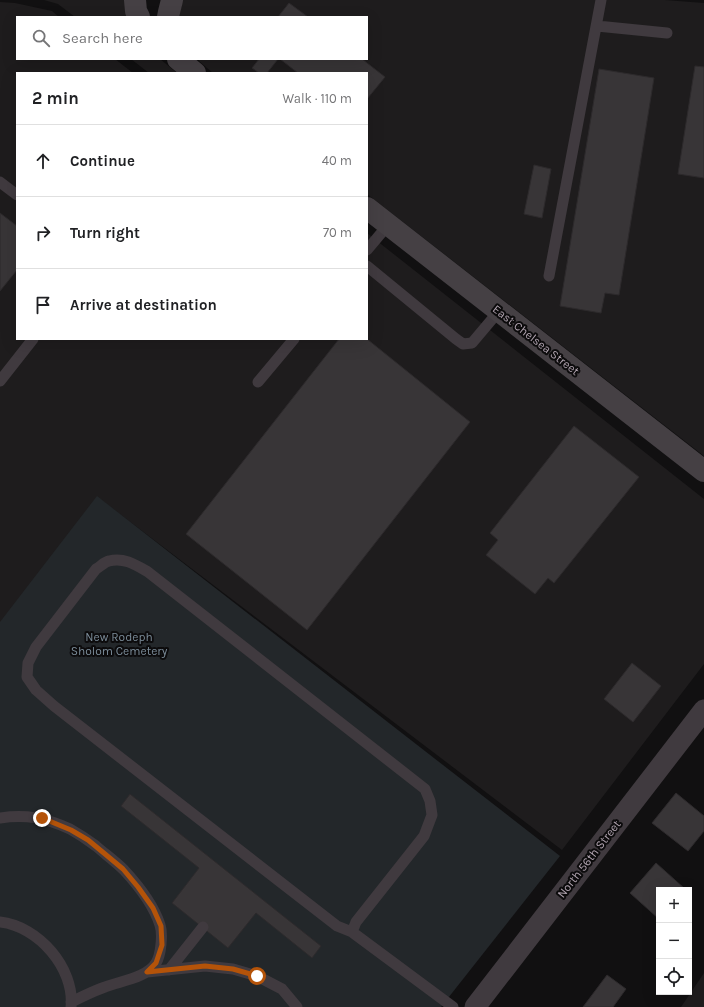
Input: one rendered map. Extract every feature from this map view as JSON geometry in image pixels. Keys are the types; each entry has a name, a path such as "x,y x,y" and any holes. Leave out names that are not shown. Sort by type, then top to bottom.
{"street":[{"path":"135,0 136,11 138,16"},
{"path":"168,16 172,0"},
{"name":"East Chelsea Street","path":"368,209 704,471"},
{"name":"North 56th Street","path":"475,1007 704,710"}],"lane":[{"path":"549,276 601,0"},
{"path":"597,26 668,33"},
{"path":"0,182 16,194"},
{"path":"368,249 388,225"},
{"path":"368,267 463,344 472,344 499,311"},
{"path":"1,378 32,340"},
{"path":"258,382 293,340"},
{"path":"352,932 356,922 424,836 432,815 430,801 425,789 148,572 132,562 118,559 108,561 96,570 36,648 28,663 27,677 36,690 54,706 337,926 352,932 453,1007"},
{"path":"0,818 23,816 42,818 71,830 88,840 123,869 153,908 161,926 162,945 156,963 147,972"},
{"path":"0,922 20,928 34,935 55,956 64,971 70,987 71,1004 105,986 131,979 147,972 205,966 239,970 257,976 282,989 297,1007"},
{"path":"169,970 203,927"}],"shaded area":[{"path":"44,0 125,0 127,16 74,16 58,4"},
{"path":"183,0 665,0 704,3 704,456 368,195 368,72 212,72 199,60 368,60 368,16 179,16"},
{"path":"0,2 15,3 52,11 58,16 16,16 16,60 116,60 132,72 16,72 16,340 368,340 368,234 704,499 704,664 562,850 100,499 0,625"},
{"path":"132,60 161,60 176,72 148,72"},
{"path":"704,973 704,1007 681,1007 689,995 692,995 692,991"}],"green space":[{"name":"New Rodeph Sholom Cemetery","path":"97,496 560,856 441,1007 0,1007 0,622"}],"building":[{"path":"289,3 307,16 279,16"},
{"path":"258,60 277,60 268,72 258,72 252,68"},
{"path":"281,60 363,60 385,77 368,98 368,72 297,72"},
{"path":"695,66 704,67 704,178 678,174"},
{"path":"599,69 654,78 619,295 605,293 601,313 560,306"},
{"path":"534,165 551,169 542,218 524,214"},
{"path":"0,213 16,225 16,271 0,291"},
{"path":"338,340 368,340 470,422 307,630 186,534"},
{"path":"574,426 639,477 554,583 548,578 535,594 486,555 498,540 490,533"},
{"path":"632,663 661,686 633,722 604,699"},
{"path":"676,793 704,816 704,831 688,851 652,823"},
{"path":"130,794 321,946 312,958 256,913 228,948 172,903 199,868 121,806"},
{"path":"656,863 683,887 656,887 656,916 630,893"},
{"path":"607,975 626,989 613,1007 583,1007"}],"route":[{"path":"42,818 71,830 88,840 123,869 153,908 161,926 162,945 156,963 147,972 205,966 233,969 257,976"}]}
